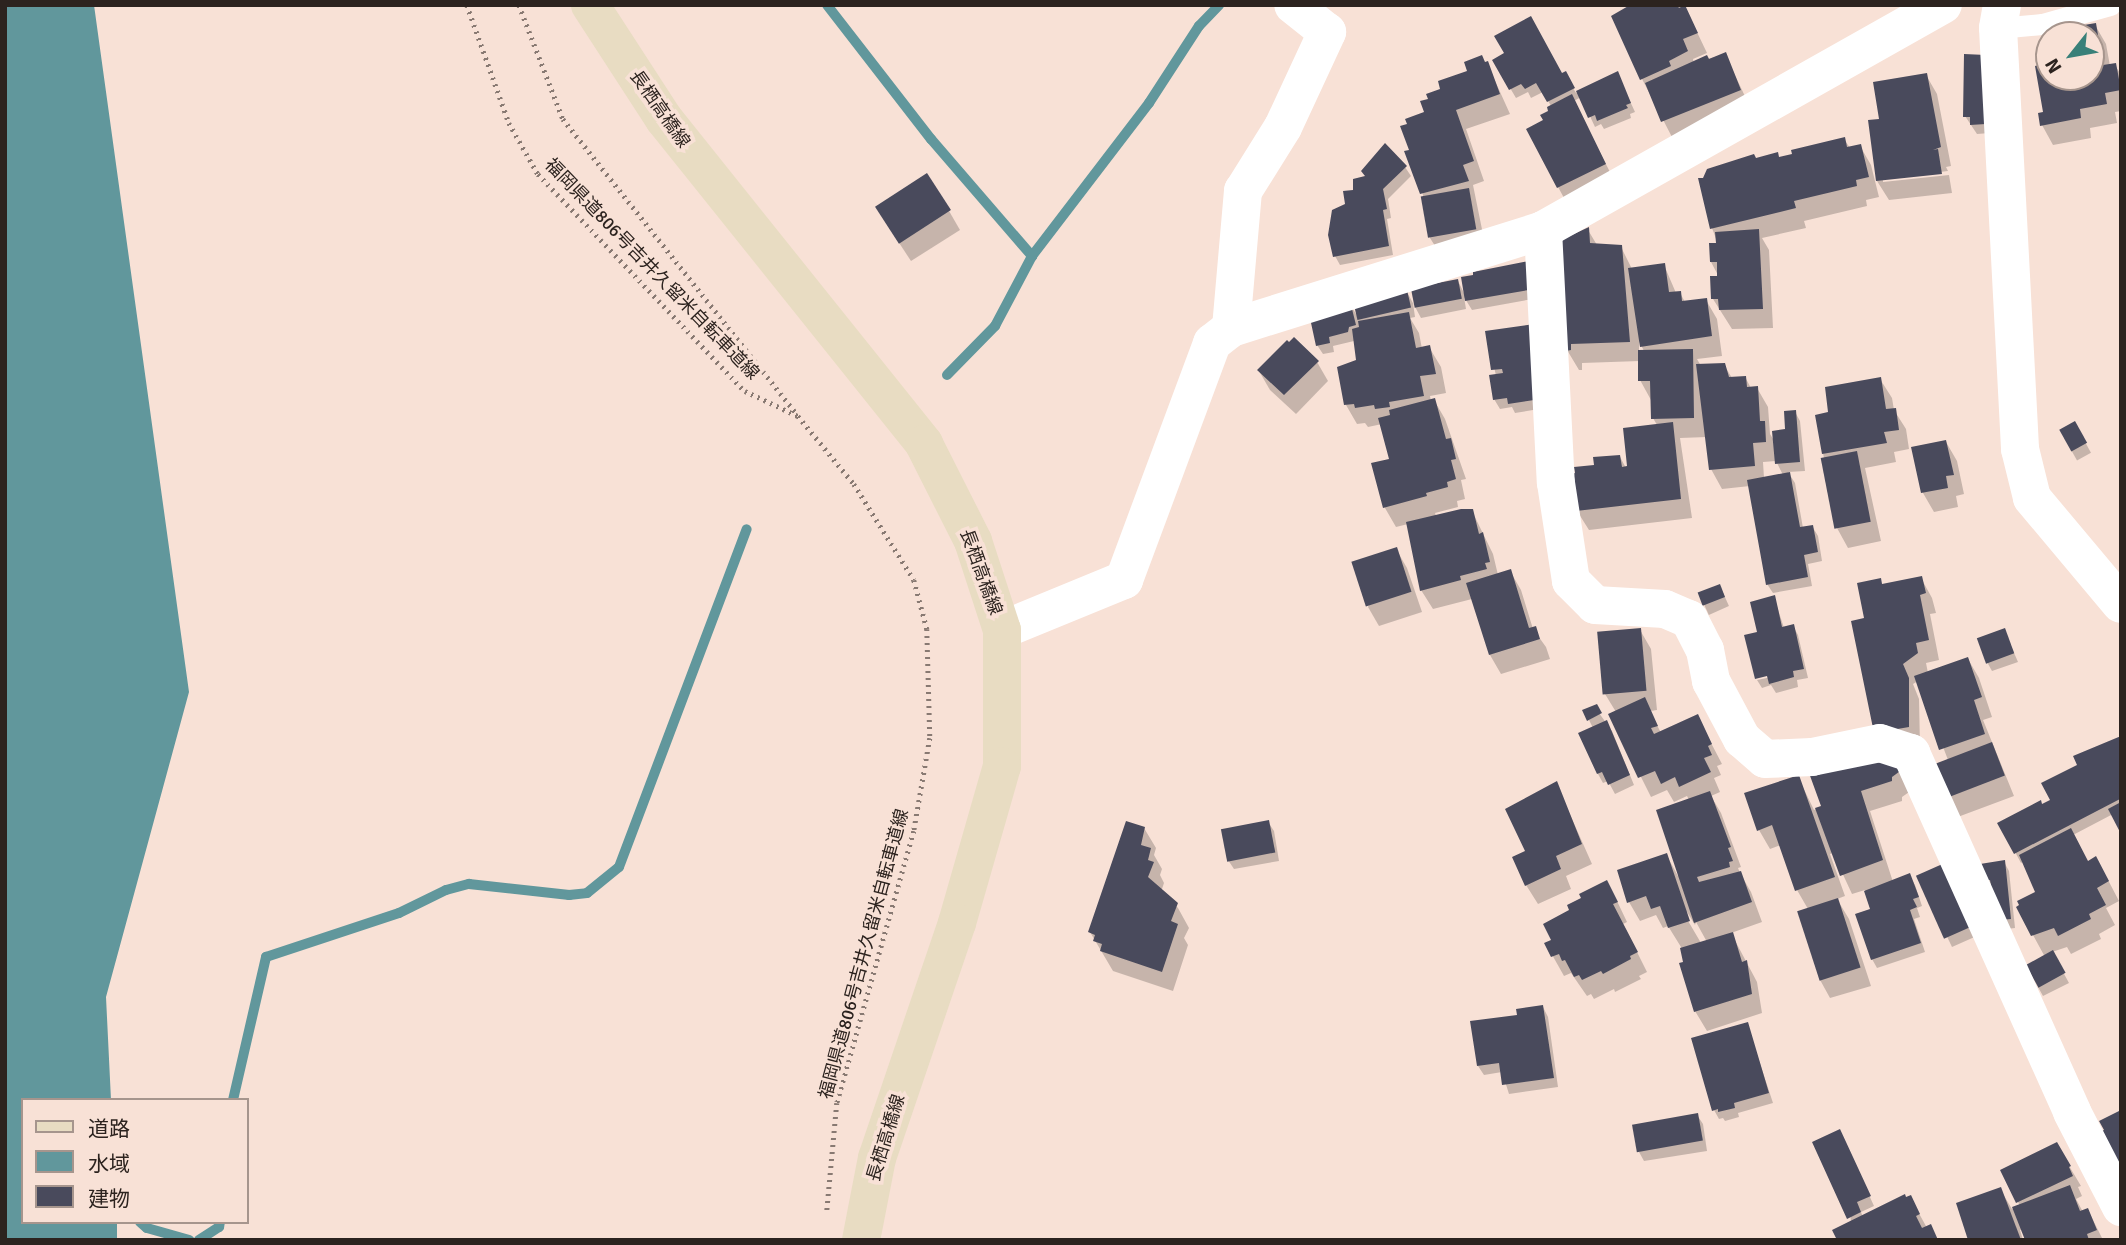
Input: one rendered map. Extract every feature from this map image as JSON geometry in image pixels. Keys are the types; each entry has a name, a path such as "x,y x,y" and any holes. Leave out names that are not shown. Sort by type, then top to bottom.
{"main road":[{"name":"長栖高橋線","path":"590,5 664,119 924,444 973,541 1002,631 1002,766 957,923 877,1158 861,1240"}],"street":[{"path":"1231,328 1243,191 1283,127 1327,32 1293,5"},
{"path":"1002,631 1124,580 1212,343 1231,328 1543,230 1943,5"},
{"path":"2000,17 2021,449 2032,498 2121,604"},
{"path":"1543,230 1556,483 1571,580 1595,605 1665,609 1689,620 1705,650 1711,681 1742,739 1765,758 1812,757 1880,743 1911,753 2071,1112 2121,1207"}],"lane":[{"path":"2000,17 2042,24 2110,5"}],"path":[{"name":"福岡県道806号吉井久留米自転車道線","path":"467,5 509,123 538,174 746,391 798,416 854,484 914,580 927,629 930,738 914,831 837,1103 826,1223"},
{"path":"519,5 563,119 798,416"}],"water":[{"path":"5,5 94,5 189,692 106,997 111,1098 21,1098 21,1224 117,1224 117,1240 5,1240"}],"building":[{"path":"1630,5 1677,5 1679,8 1685,5 1698,33 1683,39 1688,51 1669,61 1671,66 1640,80 1611,16"},
{"path":"1531,16 1562,73 1566,71 1575,88 1547,102 1536,83 1525,89 1521,84 1509,90 1492,60 1504,53 1494,36"},
{"path":"1726,52 1741,90 1661,122 1645,83 1707,55 1709,59"},
{"path":"1964,54 1986,55 1986,124 1970,125 1970,117 1963,117"},
{"path":"1482,55 1485,62 1488,61 1500,94 1456,110 1474,161 1463,165 1469,181 1420,194 1404,151 1409,150 1400,126 1407,124 1405,119 1424,112 1420,101 1428,99 1426,94 1440,89 1438,81 1467,71 1464,62"},
{"path":"2116,63 2121,90 2105,93 2107,104 2080,109 2081,118 2040,126 2038,113 2043,112 2039,91 2105,91 2105,65"},
{"path":"1618,71 1631,103 1626,105 1628,108 1597,121 1595,115 1588,118 1576,91"},
{"path":"1927,73 1941,147 1933,150 1938,149 1942,174 1876,181 1868,120 1879,119 1873,82"},
{"path":"1572,94 1606,164 1557,188 1526,129 1543,120 1540,115 1548,111 1547,107"},
{"path":"1845,137 1847,147 1861,144 1869,177 1856,180 1857,186 1794,201 1796,208 1710,229 1698,178 1703,178 1707,169 1754,154 1756,158 1778,152 1779,157 1792,154 1791,150"},
{"path":"1385,143 1407,166 1383,189 1387,209 1383,210 1389,246 1333,257 1328,235 1332,210 1345,204 1343,191 1353,190 1353,179 1365,176 1361,171"},
{"path":"927,173 951,210 899,244 875,207"},
{"path":"1469,188 1476,229 1428,238 1421,197"},
{"path":"1589,227 1590,243 1622,245 1630,342 1571,344 1571,350 1566,351 1561,240"},
{"path":"1759,229 1763,309 1719,310 1718,299 1711,299 1710,276 1717,276 1717,262 1710,262 1709,243 1716,243 1715,232"},
{"path":"1529,261 1534,289 1465,301 1461,277 1473,275 1473,272"},
{"path":"1665,263 1669,292 1681,291 1682,301 1707,298 1712,336 1640,347 1628,268"},
{"path":"1458,279 1462,299 1415,308 1411,288"},
{"path":"1407,290 1411,308 1357,320 1353,302"},
{"path":"1350,301 1356,325 1349,327 1348,332 1329,337 1330,343 1316,346 1308,309"},
{"path":"1409,312 1416,348 1430,345 1436,374 1420,376 1424,396 1389,402 1390,407 1375,409 1374,405 1355,408 1354,404 1344,405 1337,367 1356,360 1352,329 1359,327 1358,321"},
{"path":"1534,324 1541,399 1508,404 1507,398 1493,400 1489,375 1503,373 1502,369 1491,370 1485,331"},
{"path":"1294,337 1319,361 1284,395 1257,370 1287,340 1289,342"},
{"path":"1693,349 1694,418 1651,419 1650,381 1638,381 1638,350"},
{"path":"1725,363 1729,377 1746,376 1747,387 1758,386 1760,421 1765,421 1766,442 1753,443 1755,466 1709,470 1696,364"},
{"path":"1881,377 1886,409 1896,408 1899,430 1884,432 1887,443 1822,454 1815,415 1828,412 1825,387"},
{"path":"1435,398 1446,439 1451,438 1456,459 1451,460 1456,479 1447,482 1448,487 1426,493 1427,496 1383,508 1371,463 1389,459 1378,418 1390,415 1389,410"},
{"path":"1796,410 1800,462 1775,464 1772,431 1785,429 1784,411"},
{"path":"2075,421 2087,443 2071,452 2059,430"},
{"path":"1673,422 1681,499 1576,511 1571,474 1575,473 1574,467 1594,465 1593,457 1620,455 1622,467 1627,466 1623,428"},
{"path":"1946,440 1954,475 1946,476 1948,488 1921,493 1911,447"},
{"path":"1857,451 1871,522 1834,529 1821,458"},
{"path":"1790,472 1800,527 1813,525 1818,552 1804,555 1808,577 1766,585 1747,480"},
{"path":"1461,509 1473,509 1479,534 1483,532 1490,562 1485,563 1487,569 1460,576 1461,580 1420,591 1406,522"},
{"path":"1397,547 1412,592 1366,607 1351,562"},
{"path":"1511,569 1529,628 1536,626 1540,639 1489,655 1466,583"},
{"path":"1922,576 1926,593 1920,595 1929,640 1916,643 1918,653 1903,664 1909,678 1909,727 1874,733 1851,621 1864,618 1857,583 1881,578 1882,584"},
{"path":"1720,584 1725,597 1703,606 1698,593"},
{"path":"1775,595 1782,627 1794,624 1804,669 1793,671 1794,677 1769,684 1767,676 1755,679 1744,635 1757,632 1750,602"},
{"path":"1641,628 1646,691 1603,695 1597,632"},
{"path":"2005,628 2014,653 1986,664 1977,638"},
{"path":"1968,657 1982,697 1974,700 1985,734 1939,750 1914,676"},
{"path":"1645,697 1658,726 1651,728 1654,734 1698,714 1712,744 1708,746 1712,755 1704,758 1711,772 1679,787 1675,777 1661,784 1655,771 1638,778 1608,714"},
{"path":"1597,704 1602,713 1587,721 1582,710"},
{"path":"1607,720 1630,775 1608,785 1602,772 1597,774 1578,733"},
{"path":"2121,736 2120,799 2014,854 1997,823 2041,800 2042,804 2050,800 2041,783 2077,765 2073,756"},
{"path":"1992,742 2005,776 1943,799 1930,766"},
{"path":"1881,753 1903,769 1892,777 1892,781 1861,791 1883,860 1840,876 1815,808 1821,806 1809,773"},
{"path":"1799,775 1835,877 1795,891 1772,825 1757,831 1744,793"},
{"path":"1557,781 1582,844 1556,856 1561,869 1525,886 1512,857 1525,851 1505,809"},
{"path":"1710,791 1731,847 1728,848 1733,861 1729,862 1730,867 1697,877 1699,882 1741,871 1752,902 1694,923 1656,810"},
{"path":"2121,802 2121,834 2108,809"},
{"path":"1269,820 1275,852 1227,862 1221,829"},
{"path":"1126,821 1145,827 1141,845 1151,848 1148,860 1154,862 1148,877 1178,903 1171,921 1178,924 1162,972 1100,951 1102,944 1093,941 1095,935 1088,932"},
{"path":"2071,828 2088,861 2096,856 2109,881 2097,888 2106,905 2089,914 2091,919 2058,936 2054,928 2031,936 2016,907 2019,905 2017,901 2035,892 2019,855"},
{"path":"1667,853 1690,921 1668,928 1660,906 1651,909 1646,896 1627,903 1617,870"},
{"path":"2005,860 2011,919 2000,920 1995,910 1990,880 1983,881 1980,864"},
{"path":"1947,862 1975,925 1944,939 1916,876"},
{"path":"1910,873 1919,897 1913,899 1917,907 1910,910 1921,943 1871,960 1855,914 1870,909 1864,891"},
{"path":"1607,880 1618,902 1613,904 1638,952 1630,956 1631,959 1603,974 1601,971 1582,980 1579,975 1574,977 1559,954 1551,957 1544,943 1551,940 1543,924 1569,910 1567,905 1581,898 1579,894"},
{"path":"1838,898 1861,967 1820,981 1797,911"},
{"path":"1733,932 1742,962 1747,960 1752,994 1694,1012 1679,963 1683,962 1680,948"},
{"path":"2053,950 2066,973 2038,988 2026,965"},
{"path":"1543,1005 1554,1078 1502,1085 1499,1063 1477,1066 1470,1021 1517,1015 1516,1009"},
{"path":"1748,1022 1769,1093 1734,1103 1735,1108 1712,1111 1691,1038"},
{"path":"2121,1110 2121,1164 2117,1165 2092,1136 2104,1130 2099,1121"},
{"path":"1698,1113 1703,1141 1637,1152 1632,1125"},
{"path":"1840,1129 1871,1196 1857,1202 1861,1212 1847,1219 1812,1142"},
{"path":"2057,1142 2071,1166 2069,1167 2073,1176 2016,1203 2000,1170"},
{"path":"2070,1185 2080,1211 2088,1208 2097,1230 2087,1234 2089,1240 2025,1240 2012,1207"},
{"path":"2001,1187 2021,1240 1968,1240 1956,1203"},
{"path":"1905,1194 1906,1197 1911,1195 1920,1214 1916,1216 1922,1228 1931,1224 1938,1240 1837,1240 1832,1230"}],"waterway":[{"path":"827,5 931,139 1032,256"},
{"path":"947,375 995,326 1032,256 1149,103 1199,26 1219,5"},
{"path":"233,1098 266,957 399,913 446,890 469,884 569,895 587,893 619,867 747,529"},
{"path":"142,1224 147,1228 189,1240"},
{"path":"199,1240 220,1224"}]}
